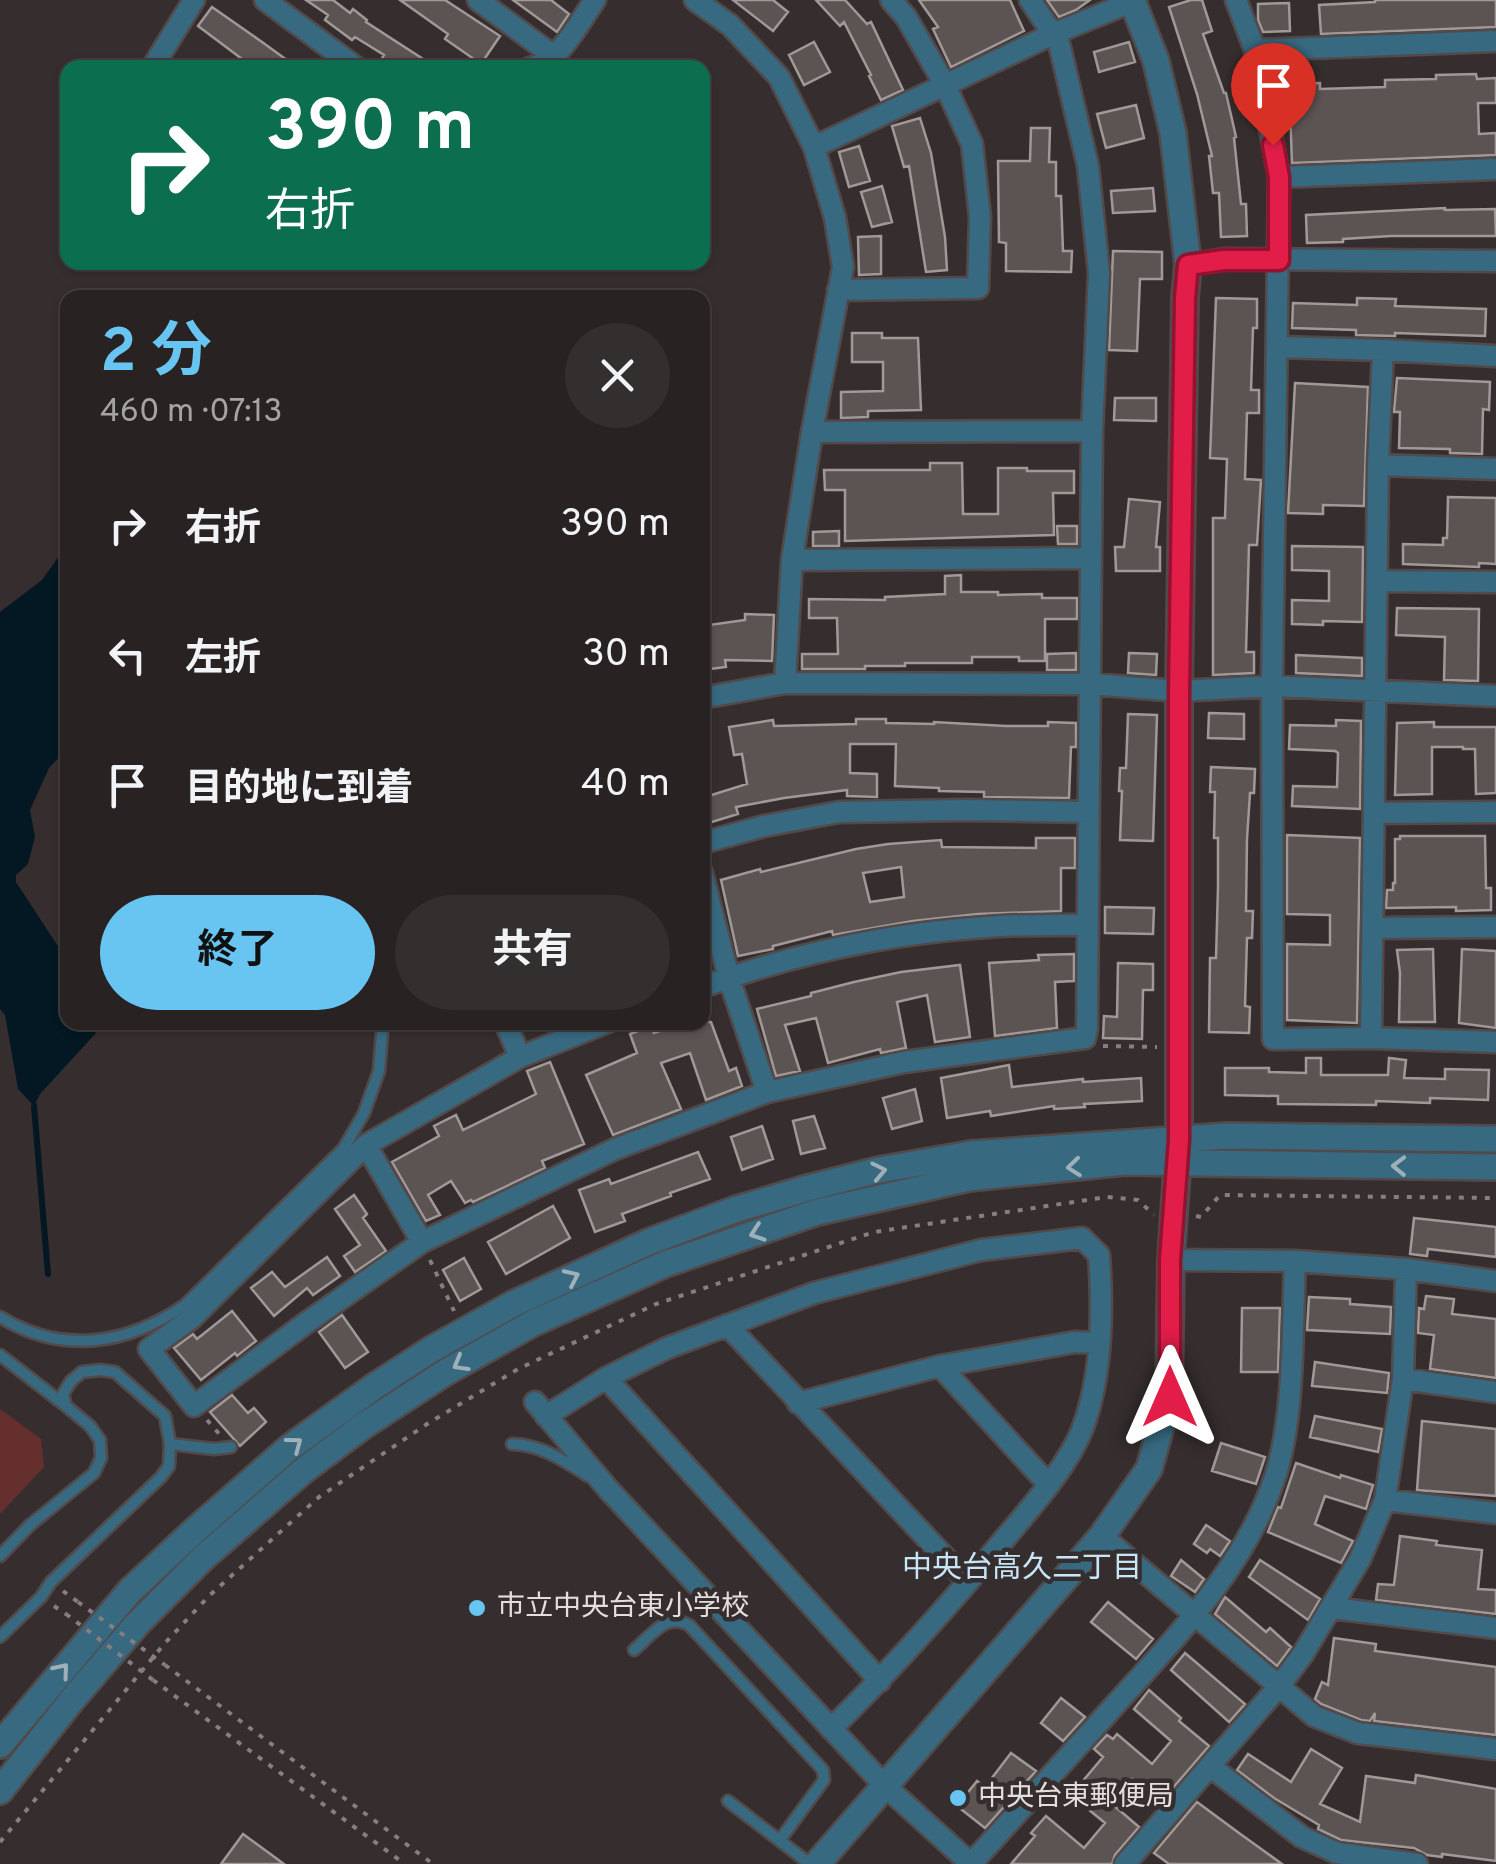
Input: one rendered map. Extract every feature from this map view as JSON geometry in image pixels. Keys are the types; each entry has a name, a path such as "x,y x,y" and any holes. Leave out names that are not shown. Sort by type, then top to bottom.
{"street":[{"path":"157,60 194,0"},
{"path":"265,0 347,60"},
{"path":"478,0 555,56"},
{"path":"550,60 595,0"},
{"path":"694,0 730,25 779,77 814,146 835,218 843,266 792,560 784,683"},
{"path":"838,290 978,288 980,217 972,144 944,85 906,18 891,0"},
{"path":"588,1030 520,1058 366,1145 192,1318 149,1349 194,1406 422,1242 615,1150 767,1092 904,1062 1085,1038 1092,431 1099,273 1088,166 1059,43 1030,0"},
{"path":"813,1864 1102,1536 1148,1469 1170,1397 1170,1260 1179,1152 1179,691 1188,265 1173,133 1156,62 1134,0 814,146"},
{"path":"1236,0 1255,50 1279,177 1272,686 1273,1039 1496,1042"},
{"path":"1255,50 1496,41"},
{"path":"1279,177 1496,169"},
{"path":"1188,265 1224,260 1496,261"},
{"path":"1278,348 1496,356"},
{"path":"1372,1038 1376,581 1383,350"},
{"path":"812,432 1092,431"},
{"path":"1378,464 1496,469"},
{"path":"792,560 1090,558"},
{"path":"1376,581 1496,582"},
{"path":"710,697 784,683 1091,684 1179,691 1272,686 1496,696"},
{"path":"710,840 839,812 1088,812"},
{"path":"1374,814 1496,812"},
{"path":"710,905 728,978 767,1092"},
{"path":"710,984 806,955 898,937 987,927 1087,924"},
{"path":"1373,928 1496,927"},
{"path":"509,1030 520,1058"},
{"path":"1,1787 137,1624 204,1557 304,1470 446,1372 533,1323 665,1264 816,1212 969,1178 1125,1162 1179,1152 1227,1136 1496,1139"},
{"path":"366,1145 422,1242"},
{"path":"0,1745 130,1591 289,1448 432,1349 513,1304 651,1241 808,1188 879,1170 971,1154 1179,1152 1496,1166"},
{"path":"830,1728 880,1681 968,1582 1049,1484 1082,1430 1095,1381 1102,1298 1099,1255 1082,1238 981,1250 814,1293 667,1348 540,1409 608,1489 830,1728 884,1786 971,1864 1196,1614 1252,1528 1275,1476 1284,1441 1296,1261"},
{"path":"1170,1260 1296,1261 1496,1281"},
{"path":"1136,1860 1280,1685 1360,1559 1385,1500 1403,1379 1406,1269"},
{"path":"728,1325 968,1582"},
{"path":"798,1403 940,1366 1074,1342 1098,1342"},
{"path":"940,1366 1049,1484"},
{"path":"606,1378 880,1681"},
{"path":"1403,1379 1496,1392"},
{"path":"1385,1500 1496,1513"},
{"path":"1102,1536 1314,1716 1358,1733 1496,1749"},
{"path":"1332,1608 1496,1628"},
{"path":"1211,1766 1302,1837 1337,1852 1417,1864"}],"lane":[{"path":"0,1317 18,1328 54,1339 98,1342 136,1332 164,1320 185,1305 344,1148 364,1112 378,1071 382,1030"},
{"path":"0,1355 90,1426 100,1440 101,1458 94,1473 30,1525 0,1556"},
{"path":"0,1637 168,1466 170,1444 165,1416 115,1372 82,1372 63,1394 66,1406"},
{"path":"170,1444 214,1449 231,1446"},
{"path":"512,1444 532,1445 558,1456 608,1489"},
{"path":"634,1650 669,1620 679,1619 690,1625 823,1770 824,1780 780,1840"},
{"path":"728,1802 813,1864"}],"path":[{"path":"1085,1038 1102,1046 1157,1047"},
{"path":"0,1842 164,1643 209,1596 319,1497 518,1369 656,1304 874,1232 1108,1197 1138,1200 1154,1216 1173,1210 1201,1217 1220,1195 1496,1198"},
{"path":"422,1242 455,1314"},
{"path":"78,1602 433,1864"},
{"path":"66,1614 405,1864"}],"shaded area":[{"path":"0,1409 41,1439 44,1467 0,1514"}],"water":[{"path":"59,556 60,756 49,768 30,810 35,837 28,864 16,875 16,882 60,949 60,1030 96,1033 40,1094 34,1106 18,1089 5,1015 0,1009 0,612 42,580"}],"building":[{"path":"306,0 333,0 350,13 353,9 366,22 425,60 381,60 384,55 355,37 352,40 325,20 328,15"},
{"path":"400,0 445,0 500,36 484,60 475,60 445,39 448,34"},
{"path":"513,0 551,0 569,14 557,32"},
{"path":"733,0 773,0 788,12 773,31"},
{"path":"816,0 845,0 867,24 871,22 903,90 881,100 844,22 840,26"},
{"path":"919,0 1010,0 1024,31 951,67 933,29 938,27"},
{"path":"1047,0 1090,0 1059,17"},
{"path":"1202,0 1212,31 1203,34 1226,93 1236,137 1247,236 1221,237 1219,193 1213,193 1212,156 1169,7"},
{"path":"1375,0 1496,0 1496,27 1321,34 1319,5"},
{"path":"1289,3 1290,31 1263,32 1258,4"},
{"path":"212,7 287,60 243,60 198,26"},
{"path":"814,42 830,72 804,85 789,55"},
{"path":"1129,42 1135,62 1099,72 1094,52"},
{"path":"1476,74 1477,79 1496,78 1496,103 1478,103 1479,134 1496,133 1496,155 1292,163 1290,109 1282,109 1282,84 1320,83 1320,89 1385,87 1385,80"},
{"path":"1136,105 1144,138 1106,148 1097,114"},
{"path":"920,118 931,153 947,270 926,272 909,166 904,167 892,126"},
{"path":"1031,128 1050,128 1049,162 1056,162 1063,251 1072,251 1071,272 1006,271 1006,243 999,242 998,161 1030,161"},
{"path":"859,146 870,181 849,187 839,152"},
{"path":"882,186 892,222 872,227 861,192"},
{"path":"1153,188 1155,211 1113,213 1111,191"},
{"path":"1495,209 1496,236 1391,236 1307,243 1306,215"},
{"path":"881,236 881,274 859,275 858,237"},
{"path":"1113,251 1162,252 1162,279 1140,279 1137,351 1109,350"},
{"path":"1216,298 1257,299 1251,390 1259,390 1259,413 1247,413 1245,479 1261,480 1257,545 1249,545 1246,652 1254,652 1254,673 1213,675 1213,518 1225,518 1227,459 1210,458"},
{"path":"1357,298 1396,299 1395,306 1486,309 1485,336 1356,335 1356,330 1292,328 1293,303 1357,305"},
{"path":"852,333 918,338 921,410 868,411 868,417 841,418 841,392 883,391 883,362 852,362"},
{"path":"1397,378 1490,382 1489,410 1483,409 1482,454 1399,448 1400,412 1394,412"},
{"path":"1295,383 1368,387 1364,506 1323,505 1323,514 1288,513"},
{"path":"1115,398 1156,398 1156,421 1114,420"},
{"path":"930,463 962,463 963,514 998,514 998,468 1074,471 1074,493 1053,493 1054,535 845,541 845,490 825,490 824,470 930,470"},
{"path":"1448,497 1496,498 1496,564 1403,564 1403,544 1443,545 1443,538 1447,538"},
{"path":"1129,499 1160,502 1156,547 1160,547 1160,571 1116,571 1115,547 1124,547"},
{"path":"1057,526 1077,526 1077,544 1058,544"},
{"path":"839,531 839,546 813,546 813,532"},
{"path":"1292,546 1363,547 1362,622 1292,624 1292,600 1329,601 1329,571 1292,570"},
{"path":"961,575 961,592 1077,598 1077,619 1045,619 1045,661 972,657 972,663 802,669 802,654 838,654 837,618 809,618 809,599 885,600 945,594 945,576"},
{"path":"1397,608 1479,609 1478,681 1444,680 1445,637 1396,635"},
{"path":"745,614 774,615 772,661 725,660 726,667 710,669 710,625 745,620"},
{"path":"1076,653 1076,670 1047,670 1047,654"},
{"path":"1129,653 1157,654 1156,675 1128,673"},
{"path":"1296,655 1362,658 1362,676 1296,673"},
{"path":"1209,713 1244,714 1244,739 1208,738"},
{"path":"1128,714 1157,715 1153,841 1120,840 1120,768 1126,768"},
{"path":"856,719 1006,726 1076,723 1069,798 984,797 984,792 895,786 896,744 850,744 850,773 877,774 877,797 847,796 847,790 784,798 736,807 738,814 710,823 710,796 747,784 742,754 734,755 729,727 773,720 774,726 856,724"},
{"path":"1336,720 1361,721 1360,809 1292,806 1293,786 1337,787 1338,753 1289,749 1290,725 1336,726"},
{"path":"1434,722 1434,727 1496,727 1496,793 1476,794 1475,749 1432,747 1432,794 1395,795 1397,723"},
{"path":"1211,767 1255,769 1247,839 1246,911 1253,911 1252,938 1247,938 1245,1006 1250,1007 1249,1033 1209,1032 1210,958 1216,958 1218,887"},
{"path":"1287,835 1360,838 1357,1023 1287,1020 1287,944 1330,945 1330,915 1287,914"},
{"path":"1485,836 1486,888 1491,888 1491,910 1386,908 1387,890 1393,890 1395,883 1395,839"},
{"path":"1036,838 1075,838 1075,868 1061,868 1061,911 978,914 833,935 832,931 738,956 721,880 888,844 941,840 942,847 1036,848","holes":["901,867 904,897 870,902 863,873"]},
{"path":"1105,907 1154,908 1153,934 1105,933"},
{"path":"1433,949 1435,1022 1399,1022 1397,950"},
{"path":"1462,949 1496,951 1496,1028 1459,1023"},
{"path":"1074,954 1074,981 1055,982 1057,1028 995,1036 989,963"},
{"path":"1118,963 1153,964 1153,990 1143,990 1142,1039 1103,1038 1104,1016 1117,1017"},
{"path":"960,965 970,1037 935,1042 927,995 897,1002 906,1048 881,1053 880,1049 828,1063 816,1018 785,1025 800,1071 776,1076 757,1009 854,982"},
{"path":"711,1022 729,1071 736,1068 742,1086 706,1100 690,1053 661,1063 681,1109 613,1135 586,1075 637,1053 630,1034 640,1030 710,1030"},
{"path":"1306,1058 1321,1058 1321,1075 1388,1075 1389,1058 1406,1060 1404,1078 1445,1079 1445,1069 1489,1070 1488,1100 1430,1098 1430,1103 1278,1104 1278,1096 1225,1095 1225,1068 1306,1073"},
{"path":"550,1062 584,1144 542,1161 545,1168 473,1202 465,1203 451,1181 428,1195 440,1215 426,1221 392,1162 439,1136 434,1126 456,1115 463,1130 536,1094 527,1071"},
{"path":"1009,1065 1012,1087 1083,1079 1141,1078 1142,1101 1054,1106 991,1116 990,1111 947,1118 941,1078"},
{"path":"915,1089 922,1121 892,1129 883,1098"},
{"path":"814,1116 825,1148 801,1154 793,1121"},
{"path":"762,1126 773,1159 742,1170 731,1137"},
{"path":"698,1152 710,1179 622,1214 625,1221 595,1232 579,1190 609,1179 611,1184"},
{"path":"354,1195 367,1214 363,1218 386,1251 355,1272 344,1256 360,1245 335,1209"},
{"path":"553,1206 570,1238 506,1274 488,1242"},
{"path":"1414,1218 1496,1227 1496,1257 1428,1249 1427,1256 1410,1254"},
{"path":"327,1257 340,1276 313,1295 307,1288 274,1316 251,1288 272,1272 285,1287"},
{"path":"464,1258 481,1289 460,1301 443,1270"},
{"path":"1426,1296 1454,1299 1452,1314 1496,1319 1496,1378 1430,1369 1434,1335 1418,1333 1419,1308 1424,1309"},
{"path":"1309,1297 1391,1307 1390,1334 1307,1330"},
{"path":"1242,1308 1280,1308 1278,1372 1241,1372"},
{"path":"232,1311 256,1341 201,1380 174,1348 193,1334 197,1339"},
{"path":"342,1315 368,1352 345,1368 319,1332"},
{"path":"1315,1362 1389,1373 1387,1393 1312,1386"},
{"path":"232,1395 248,1413 254,1408 266,1422 240,1446 210,1412"},
{"path":"1315,1416 1382,1429 1378,1452 1310,1437"},
{"path":"1422,1421 1496,1429 1496,1496 1417,1490"},
{"path":"1221,1443 1265,1457 1256,1484 1212,1471"},
{"path":"1296,1463 1373,1485 1366,1509 1325,1496 1315,1524 1353,1541 1341,1563 1268,1532 1278,1507 1281,1508"},
{"path":"1206,1525 1230,1541 1220,1556 1194,1544"},
{"path":"1400,1536 1482,1550 1478,1589 1496,1590 1496,1614 1376,1600 1378,1584 1394,1585"},
{"path":"1181,1560 1204,1579 1195,1592 1171,1576"},
{"path":"1260,1560 1320,1599 1308,1620 1249,1577"},
{"path":"1225,1597 1266,1632 1270,1628 1291,1647 1277,1666 1215,1614"},
{"path":"1108,1602 1153,1639 1136,1659 1091,1622"},
{"path":"1334,1638 1376,1644 1375,1651 1496,1667 1496,1735 1374,1721 1375,1713 1370,1721 1361,1720 1321,1704 1315,1699 1322,1682 1328,1685"},
{"path":"1185,1653 1245,1704 1229,1722 1171,1670"},
{"path":"1149,1690 1209,1746 1160,1803 1132,1779 1111,1803 1139,1827 1112,1864 1011,1864 1046,1816 1084,1848 1105,1823 1071,1795 1103,1757 1094,1749 1107,1735 1113,1739 1117,1734 1152,1764 1171,1741 1134,1709"},
{"path":"1061,1698 1085,1717 1063,1741 1041,1723"},
{"path":"1311,1749 1342,1768 1320,1804 1360,1822 1366,1776 1415,1783 1416,1775 1496,1789 1496,1861 1427,1855 1414,1848 1341,1840 1318,1829 1319,1825 1237,1770 1248,1754 1291,1782"},
{"path":"1011,1753 1036,1771 985,1828 957,1806 977,1781 985,1787"},
{"path":"1197,1802 1282,1864 1169,1864 1154,1853"},
{"path":"243,1834 284,1864 221,1864"}],"waterway":[{"path":"34,1106 48,1274"}],"place":[{"name":"市立中央台東小学校","path":"477,1608"},
{"name":"中央台東郵便局","path":"958,1798"}],"district":[{"name":"中央台高久二丁目","path":"1022,1569"}],"route":[{"path":"1170,1397 1170,1260 1179,1140 1179,691 1185,298 1188,265 1224,260 1279,260 1279,177 1273,145"}]}
